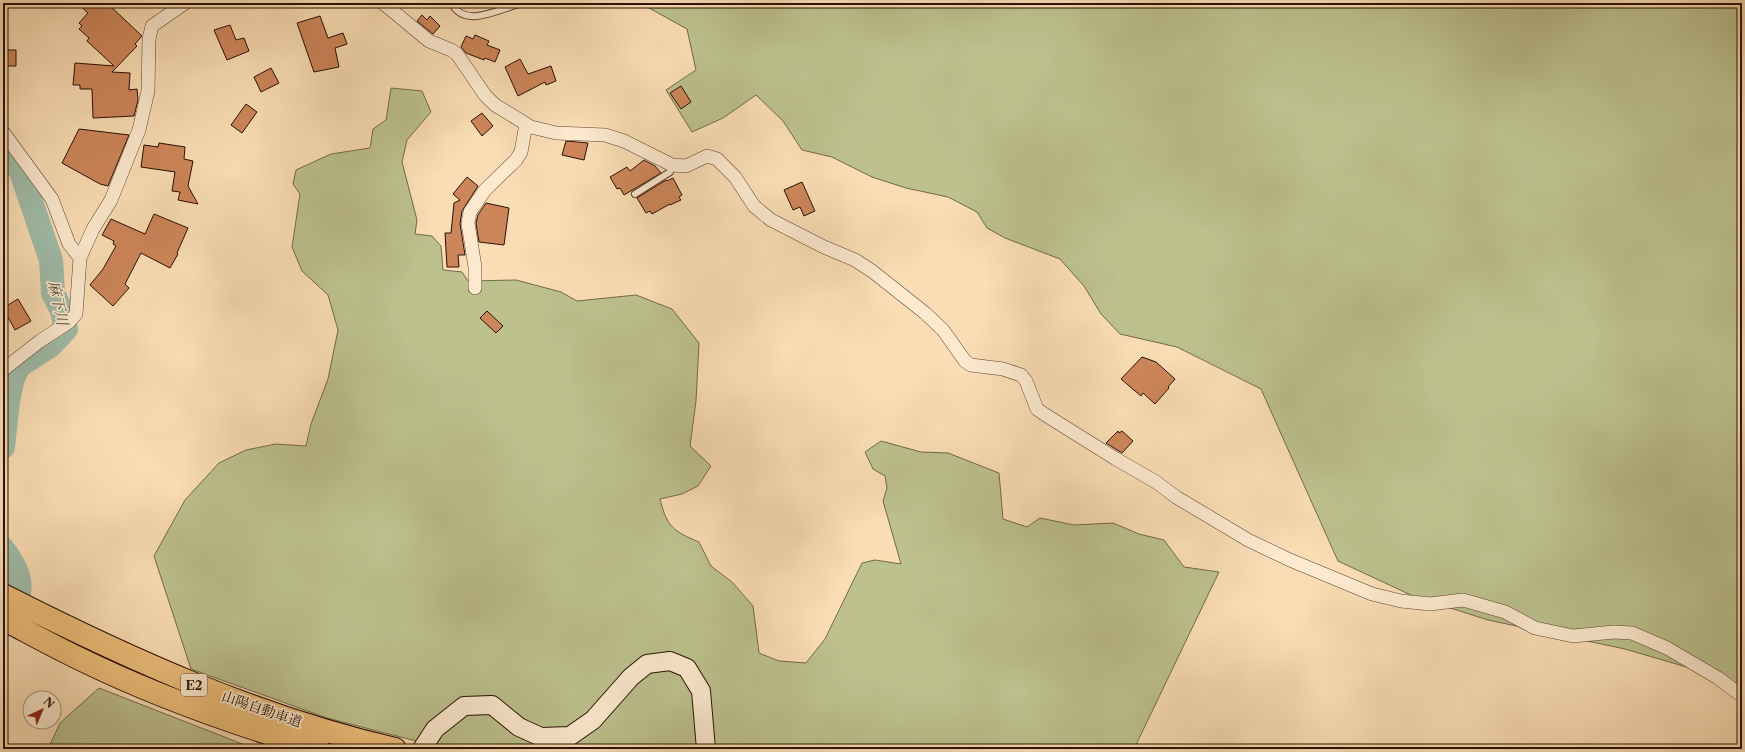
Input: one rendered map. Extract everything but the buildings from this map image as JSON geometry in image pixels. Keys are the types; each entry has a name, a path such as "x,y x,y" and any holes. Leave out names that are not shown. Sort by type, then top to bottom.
{"highway":[{"name":"山陽自動車道","path":"3,595 88,638 188,682 275,715 357,740 394,749"},
{"name":"山陽自動車道","path":"3,619 79,659 178,701 267,734 319,749"}],"main road":[{"path":"422,749 434,729 464,706 492,705 519,727 541,737 570,736 593,720 630,677 647,664 670,661 687,668 701,692 706,749"}],"street":[{"path":"3,370 40,341 69,322 76,314 80,258 93,229 111,200 139,130 148,91 149,39 152,26 185,3"},
{"path":"383,3 429,41 457,54 485,95 495,105 526,124 556,133 605,135 624,142 672,166 686,166 707,156 717,158 735,177 754,206 771,220 824,247 855,260 872,271 925,313 943,330 965,361 971,365 1003,369 1021,374 1026,381 1038,409 1044,414 1156,482 1176,497 1248,540 1290,560 1372,594 1401,601 1430,604 1463,600 1505,612 1535,628 1573,636 1614,632 1632,634 1666,648 1718,678 1742,696"},
{"path":"475,288 474,267 468,223 470,212 485,190 516,160 521,152 526,124"},
{"path":"3,132 52,199 69,244 80,258"}],"lane":[{"path":"452,3 455,10 461,15 470,16 484,15 522,3"},
{"path":"635,194 670,172 672,166"}],"green space":[{"path":"640,3 1742,3 1742,685 1714,675 1625,649 1488,620 1413,596 1338,561 1261,389 1177,347 1120,334 1101,314 1084,286 1060,259 1005,238 987,228 977,212 948,197 906,188 872,177 832,157 802,150 783,121 756,95 723,118 692,132 666,90 696,70 687,29"},
{"path":"391,88 422,91 431,112 407,140 402,162 417,220 415,234 432,236 441,246 443,270 462,272 468,281 516,280 561,292 577,301 636,295 672,309 699,343 696,401 690,446 711,466 698,486 682,494 660,499 665,516 672,527 683,535 699,542 711,566 732,582 753,606 759,653 779,661 806,663 825,639 862,563 875,560 901,564 883,501 887,488 885,476 873,469 865,452 881,441 921,452 948,453 999,473 1003,519 1027,527 1040,518 1074,525 1113,523 1139,534 1164,540 1184,567 1219,572 1134,749 447,749 327,718 191,669 154,556 185,500 219,463 246,450 276,444 306,446 311,424 328,379 338,330 328,295 302,271 292,247 300,194 293,184 296,170 331,154 370,148 373,129 386,120"},
{"path":"99,688 255,749 48,749 57,730 62,730 62,721"}],"waterway":[{"name":"麻下川","path":"3,145 21,172 51,260 53,293 62,311 66,329 50,346 19,366 13,378 8,401 3,447"},
{"name":"麻下川","path":"3,549 15,567 20,584 17,601 6,619"}]}
